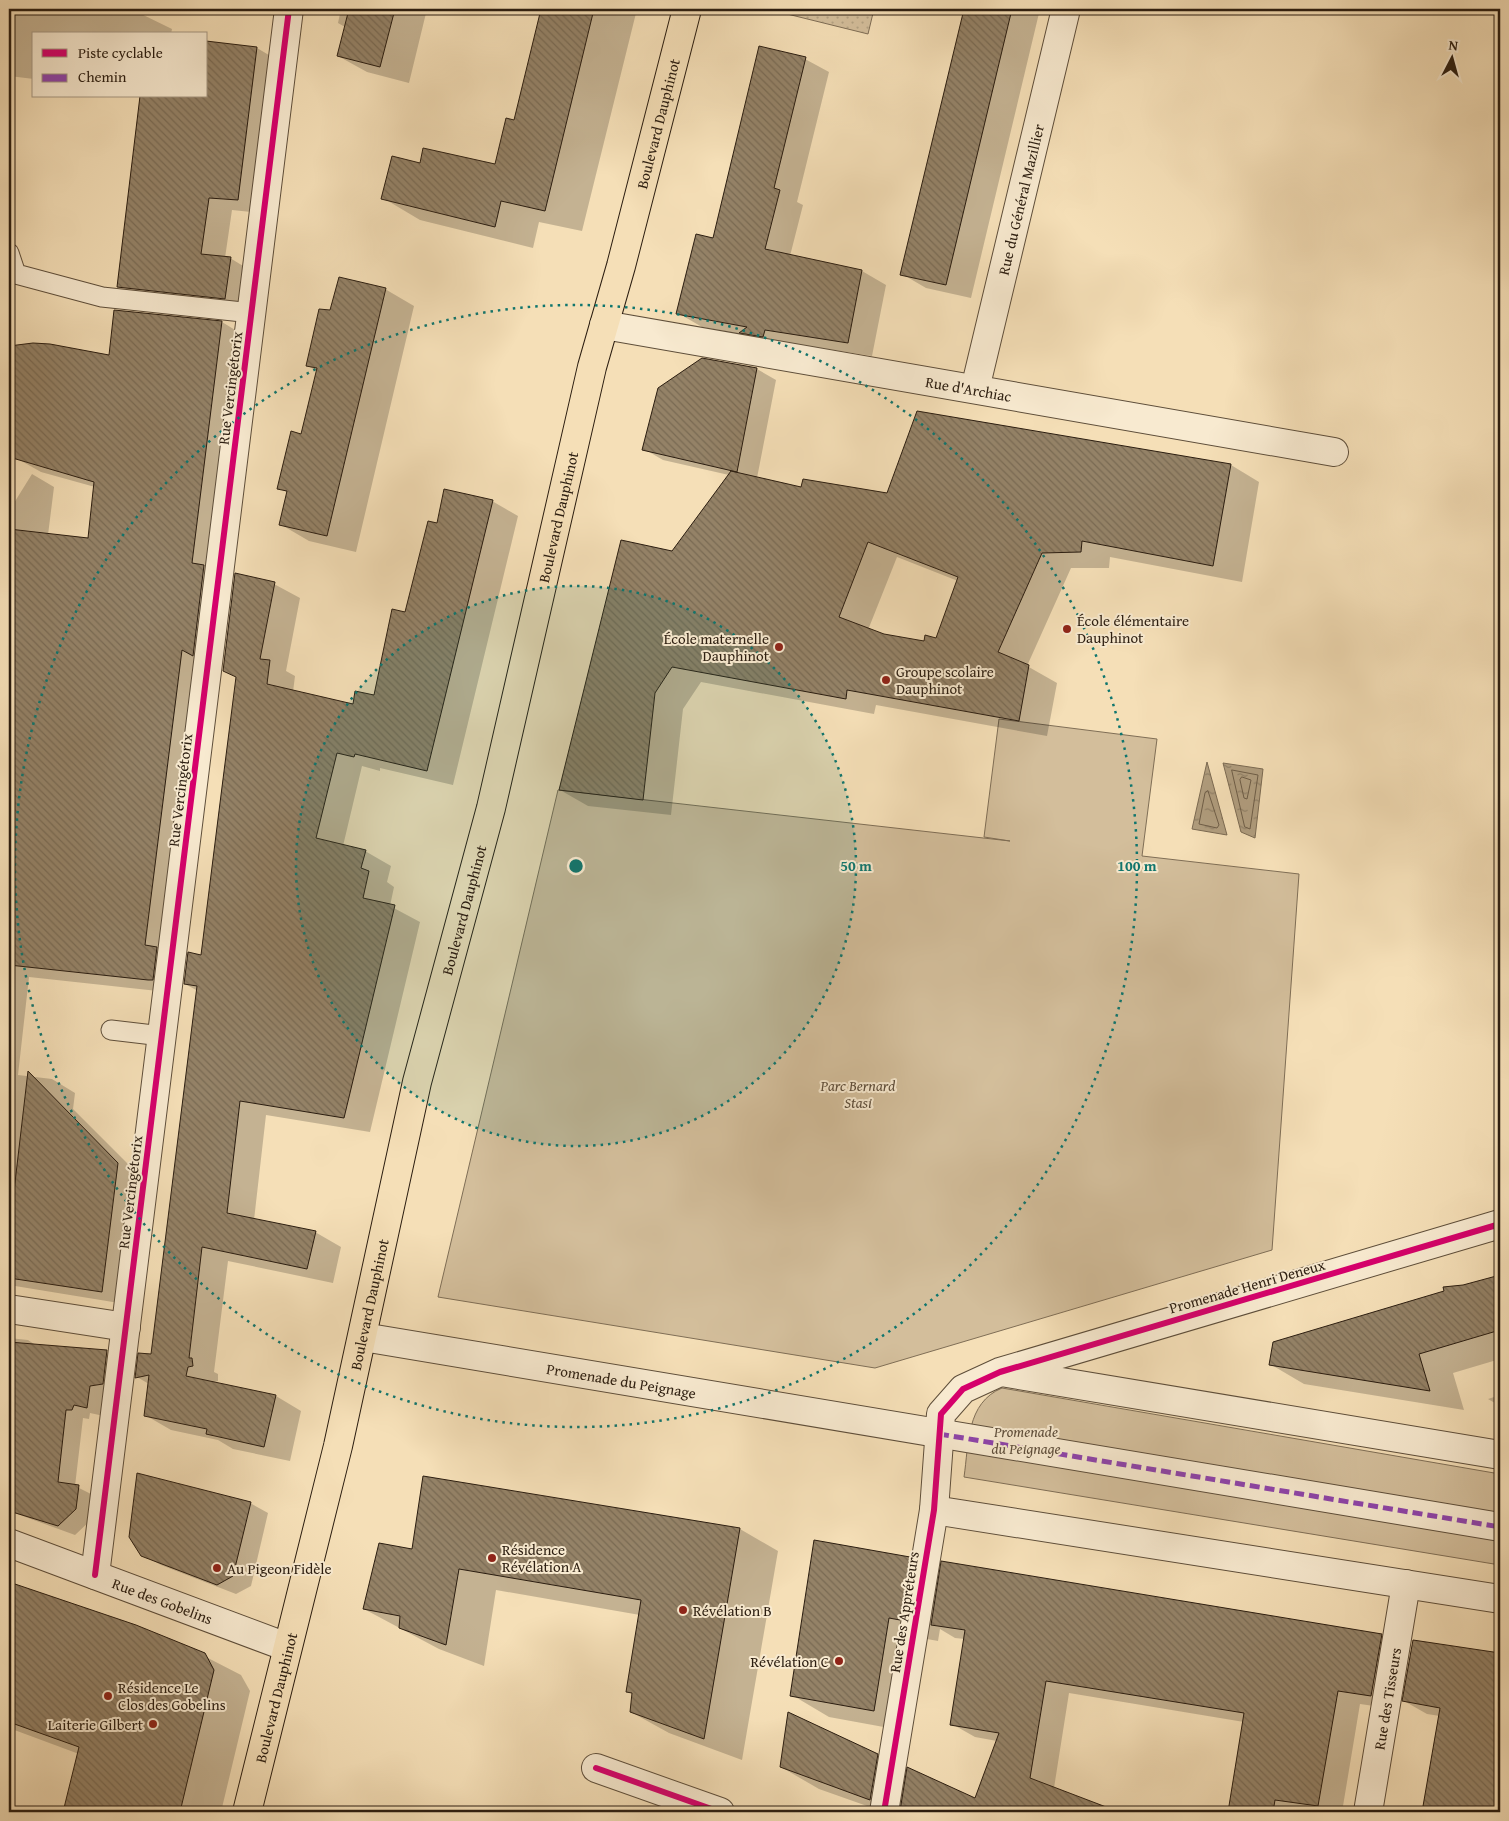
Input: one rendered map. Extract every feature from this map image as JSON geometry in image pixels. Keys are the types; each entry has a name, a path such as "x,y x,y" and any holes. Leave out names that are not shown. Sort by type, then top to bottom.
{"main road":[{"name":"Boulevard Dauphinot","path":"247,1812 363,1337 417,1082 490,808 587,388 687,9"}],"street":[{"name":"Rue Vercingétorix","path":"95,1575 289,9"},
{"name":"Rue du Général Mazillier","path":"975,389 1066,9"},
{"name":"Rue d'Archiac","path":"604,325 1334,452"},
{"name":"Promenade Henri Deneux","path":"1000,1372 1500,1224"},
{"path":"9,1309 126,1327"},
{"name":"Promenade du Peignage","path":"363,1337 940,1424 1500,1527"},
{"path":"940,1424 964,1389 1000,1372 1500,1455"},
{"name":"Rue des Appréteurs","path":"884,1812 934,1510 940,1424"},
{"path":"934,1510 1500,1599"},
{"name":"Rue des Gobelins","path":"9,1543 287,1647"},
{"name":"Rue des Tisseurs","path":"1368,1812 1406,1584"},
{"path":"596,1768 720,1812"}],"lane":[{"name":"Rue Vercingétorix","path":"9,253 12,277 102,297 252,313"},
{"path":"110,1030 162,1036"}],"green space":[{"path":"767,9 874,9 868,34"},
{"name":"Parc Bernard Stasi","path":"999,719 1157,739 1142,856 1299,874 1272,1250 875,1368 438,1297 558,790 1010,841 984,837"},
{"name":"Promenade du Peignage","path":"1002,1388 1500,1474 1500,1565 964,1477 971,1426 975,1414 990,1395"}],"water":[{"path":"1207,762 1227,835 1192,829"},
{"path":"1223,763 1263,769 1255,838 1241,832"}],"building":[{"path":"349,9 395,9 380,67 337,56"},
{"path":"541,9 594,9 545,211 501,201 495,227 381,199 392,156 420,163 423,148 495,164 506,118 514,120"},
{"path":"964,9 1012,9 946,285 900,275"},
{"path":"208,41 257,47 238,200 209,198 201,254 231,257 225,299 117,287 140,98 208,98"},
{"path":"759,46 806,57 774,188 780,190 765,249 862,270 848,343 765,330 763,337 739,333 747,327 676,314 696,234 713,238"},
{"path":"339,277 386,288 327,536 279,525 287,491 277,489 291,431 301,434 317,368 306,366 319,309 330,310"},
{"path":"114,310 222,321 192,563 204,565 193,656 182,650 145,945 157,947 153,980 9,965 9,529 88,538 94,482 9,457 9,346 33,343 50,344 109,355"},
{"path":"702,358 757,368 737,472 642,450 658,388"},
{"path":"917,411 1231,464 1213,566 1082,541 1081,552 1042,553 998,652 1029,665 1019,721 847,690 846,699 672,667 655,693 643,800 559,790 621,540 672,551 731,471 801,487 803,479 887,493","holes":["868,542 958,577 936,638 925,635 924,641 884,634 839,617"]},
{"path":"444,489 493,500 427,771 355,754 354,757 337,753 316,838 366,850 361,868 369,871 363,898 395,905 344,1118 240,1101 227,1213 316,1231 307,1269 202,1247 189,1358 192,1358 193,1366 188,1367 186,1376 276,1395 264,1447 206,1434 207,1429 144,1416 149,1375 135,1378 138,1353 151,1354 197,986 184,984 188,952 201,955 236,677 223,671 235,573 275,582 260,659 270,660 267,684 353,704 355,691 374,695 392,609 405,612 428,521 437,523"},
{"path":"28,1071 118,1163 102,1292 9,1278 9,1234"},
{"path":"1500,1275 1500,1330 1419,1354 1430,1391 1269,1365 1273,1342 1444,1291 1443,1287 1463,1285"},
{"path":"9,1342 107,1350 103,1384 90,1386 87,1408 74,1405 72,1410 66,1410 58,1482 79,1485 76,1509 58,1526 9,1511"},
{"path":"137,1473 251,1502 233,1576 217,1585 141,1556 129,1537"},
{"path":"423,1476 740,1528 704,1739 630,1712 632,1693 626,1692 641,1600 459,1569 446,1645 399,1628 400,1616 363,1609 379,1543 412,1549"},
{"name":"Révélation C","path":"814,1540 910,1557 900,1620 889,1618 874,1711 790,1696"},
{"path":"941,1561 1382,1634 1371,1696 1338,1691 1318,1806 1275,1800 1273,1812 1228,1812 1244,1713 1046,1681 1030,1778 1114,1810 1113,1812 903,1812 900,1811 907,1767 975,1798 999,1733 950,1725 965,1630 931,1625"},
{"name":"Résidence Le Clos des Gobelins","path":"9,1582 136,1625 205,1653 214,1670 180,1812 63,1812 79,1747 9,1722"},
{"path":"1413,1640 1500,1653 1500,1812 1422,1812 1440,1708 1402,1701"},
{"path":"788,1712 878,1754 870,1800 780,1767"}],"marked path":[{"path":"939,1434 1500,1527"}],"cycle path":[{"path":"95,1575 289,9"},
{"path":"884,1812 934,1510 941,1414 963,1389 1000,1372 1500,1224"},
{"path":"596,1768 720,1812"}],"place":[{"name":"École élémentaire Dauphinot","path":"1067,629"},
{"name":"École maternelle Dauphinot","path":"779,647"},
{"name":"Groupe scolaire Dauphinot","path":"886,680"},
{"name":"Résidence Révélation A","path":"492,1558"},
{"name":"Au Pigeon Fidèle","path":"217,1568"},
{"name":"Révélation B","path":"683,1610"},
{"name":"Révélation C","path":"839,1661"},
{"name":"Résidence Le Clos des Gobelins","path":"108,1696"},
{"name":"Laiterie Gilbert","path":"153,1724"}]}
